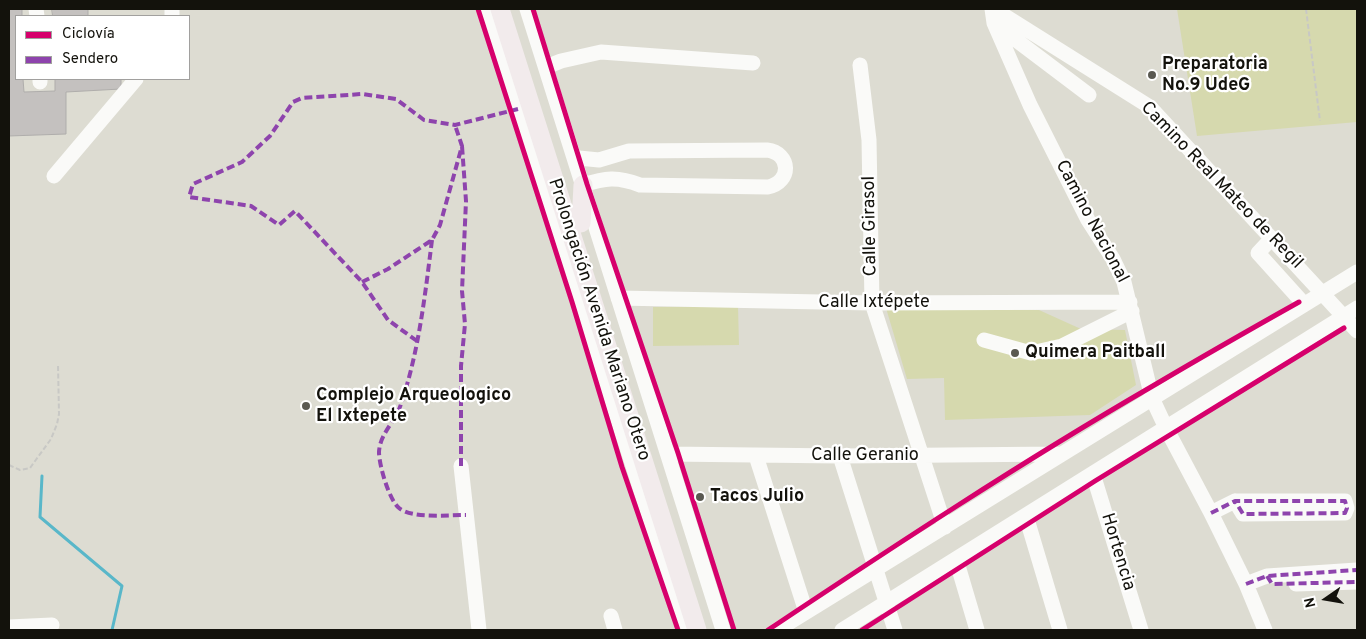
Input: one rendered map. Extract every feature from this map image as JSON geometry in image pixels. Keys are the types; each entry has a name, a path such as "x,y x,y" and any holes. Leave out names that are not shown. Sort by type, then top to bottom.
{"main road":[{"name":"Prolongación Avenida Mariano Otero","path":"500,9 575,225 709,630"},
{"name":"Prolongación Avenida Mariano Otero","path":"513,9 575,225 697,630"},
{"path":"575,225 583,185"},
{"path":"546,197 575,225"}],"street":[{"name":"Prolongación Avenida Mariano Otero","path":"487,9 686,630"},
{"name":"Prolongación Avenida Mariano Otero","path":"528,9 723,630"},
{"path":"993,13 1088,95"},
{"name":"Camino Real Mateo de Regil","path":"993,13 1150,107 1323,292 1351,312 1357,331"},
{"name":"Camino Nacional","path":"993,13 1034,112 1088,220 1124,282 1152,398 1212,513 1246,584 1265,630"},
{"path":"546,67 561,61 601,52 753,62"},
{"name":"Calle Girasol","path":"860,65 869,140 872,304 944,526"},
{"path":"54,176 135,80"},
{"path":"574,156 599,160 629,151 767,150 777,153 784,160 786,170 782,180 768,187 640,185 613,177 583,185"},
{"path":"1272,238 1258,253 1304,304"},
{"path":"777,630 1357,272"},
{"name":"Calle Ixtépete","path":"618,298 872,304 1131,307"},
{"path":"984,340 1032,353 1062,346 1131,307"},
{"path":"842,630 1351,312"},
{"name":"Calle Geranio","path":"668,454 756,456 1062,454"},
{"path":"756,456 806,612"},
{"path":"840,456 895,630"},
{"path":"461,466 478,630"},
{"name":"Hortencia","path":"1093,474 1141,630"},
{"path":"1212,513 1235,501 1243,514 1292,507"},
{"path":"1026,516 1060,630"},
{"path":"956,559 977,630"},
{"path":"1331,577 1357,570"},
{"path":"1246,584 1267,576 1331,577 1357,582"},
{"path":"9,627 52,625"}],"path":[{"path":"1306,9 1320,121"},
{"path":"9,465 20,470 30,468 55,432 59,414 58,364"}],"green space":[{"path":"1177,9 1357,9 1357,122 1197,136"},
{"path":"738,306 739,345 653,346 653,307"},
{"name":"Quimera Paitball","path":"886,308 1039,310 1081,329 1125,330 1136,385 1090,415 945,420 944,378 907,379"}],"building":[{"path":"9,9 22,9 22,15 15,15 15,80 23,80 24,92 55,91 55,80 121,80 121,89 66,92 66,134 9,136"},
{"path":"52,9 88,9 88,15 53,15"}],"waterway":[{"path":"42,476 40,517 122,586 112,630"}],"marked path":[{"path":"417,341 388,320 362,282 295,211 279,225 251,206 189,197 193,184 242,162 270,136 293,102 302,98 362,94 396,99 424,120 455,125 518,109"},
{"path":"362,282 388,269 432,240 440,225 462,146 455,125"},
{"path":"461,466 461,366 465,324 462,291 466,201 462,146"},
{"path":"432,240 421,323 412,364 399,410 382,439 379,458 388,490 399,508 421,515 466,515"},
{"path":"1211,513 1235,501 1345,501 1347,508 1345,513 1243,514 1235,501"},
{"path":"1246,584 1267,576 1357,570"},
{"path":"1267,576 1272,584 1357,582"}],"cycle path":[{"path":"478,9 572,302 622,467 678,630"},
{"path":"533,9 587,184 678,453 734,630"},
{"path":"768,630 1005,475 1188,365 1299,302"},
{"path":"862,630 1095,481 1344,328"}],"place":[{"name":"Preparatoria No.9 UdeG","path":"1152,75"},
{"name":"Quimera Paitball","path":"1015,353"},
{"name":"Complejo Arqueologico El Ixtepete","path":"306,406"},
{"name":"Tacos Julio","path":"700,497"}]}
